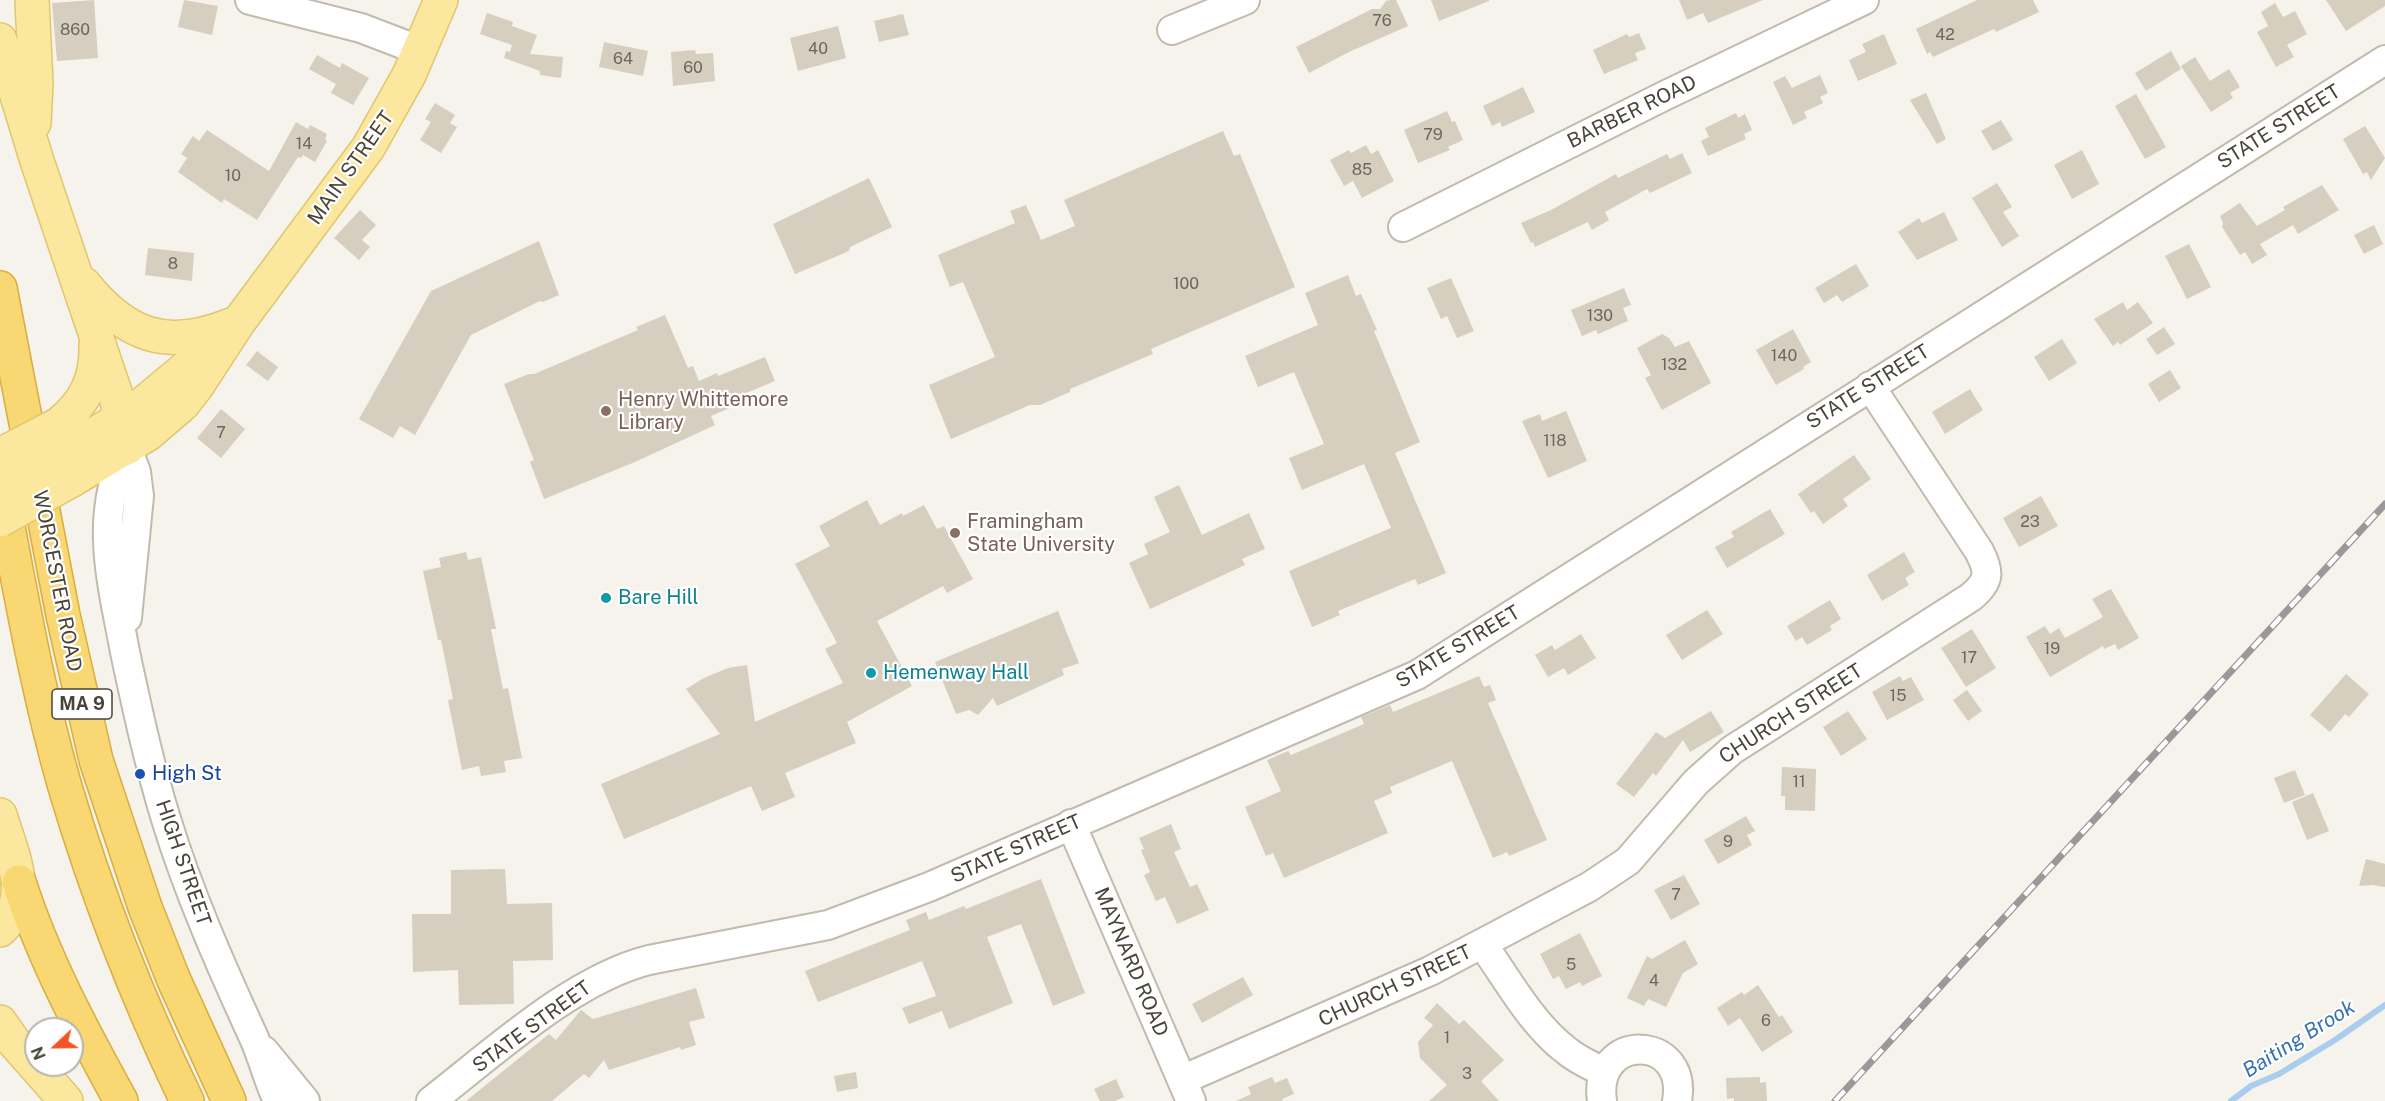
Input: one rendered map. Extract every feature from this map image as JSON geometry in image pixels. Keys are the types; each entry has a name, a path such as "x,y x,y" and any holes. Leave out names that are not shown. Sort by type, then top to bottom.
{"highway":[{"name":"WORCESTER ROAD","path":"0,288 65,626 96,760 145,907 173,978 229,1101"},
{"name":"WORCESTER ROAD","path":"0,485 33,650 65,786 113,930 142,1002 187,1101"},
{"path":"19,882 34,926 61,988 121,1101"}],"main road":[{"path":"32,0 36,83 34,134 38,160"},
{"name":"MAIN STREET","path":"65,453 125,434 162,389 238,322 368,148 390,112 421,51 441,0"},
{"path":"0,40 96,334 125,434"},
{"path":"74,272 93,295 119,320 135,329 177,337 201,335 238,322"},
{"path":"0,520 65,453 72,414 87,392 96,362 96,334"},
{"path":"0,455 65,453"},
{"path":"0,490 65,453"},
{"path":"0,815 19,882 14,913 0,930"},
{"path":"0,1022 14,1042 66,1101"}],"street":[{"path":"250,0 361,28 421,51"},
{"path":"1172,30 1245,0"},
{"name":"BARBER ROAD","path":"1403,227 1664,96 1864,0"},
{"name":"STATE STREET","path":"431,1101 546,1013 609,974 629,965 795,933 854,917 929,887 1417,675 2385,60"},
{"name":"CHURCH STREET","path":"1187,1091 1483,945 1610,874 1644,846 1696,782 1732,750 1971,597 1981,588 1987,578 1986,565 1870,386"},
{"name":"HIGH STREET","path":"125,434 110,499 108,549 112,593 142,731 166,820 202,919 255,1040 278,1101"},
{"name":"MAYNARD ROAD","path":"1071,824 1187,1091"},
{"path":"1483,945 1551,1037 1567,1051 1604,1072"},
{"name":"HIGH STREET","path":"255,1040 305,1101"},
{"path":"1602,1101 1600,1086 1604,1072 1610,1063 1625,1052 1642,1049 1655,1052 1673,1067 1679,1088 1677,1101"}],"building":[{"path":"94,0 98,58 57,61 52,3"},
{"path":"184,0 218,6 212,35 178,27"},
{"path":"1396,0 1408,26 1349,52 1309,73 1296,47 1372,9 1380,9 1386,1"},
{"path":"1431,0 1489,0 1489,1 1439,21"},
{"path":"1679,0 1763,0 1708,23 1703,13 1687,20"},
{"path":"1977,0 2033,0 2039,12 1996,32 1994,29 1933,57 1930,52 1927,54 1916,29"},
{"path":"2326,0 2385,0 2385,6 2346,31"},
{"path":"2275,3 2283,17 2295,11 2307,34 2287,45 2294,57 2276,67 2257,32 2268,26 2261,12"},
{"path":"487,13 513,22 512,26 537,35 530,54 563,57 561,78 540,75 540,71 504,58 506,51 510,52 512,45 480,34"},
{"path":"903,14 909,35 879,42 874,21"},
{"path":"838,26 846,58 798,71 790,38"},
{"path":"1639,33 1646,49 1635,53 1638,60 1604,74 1593,50 1627,34 1629,37"},
{"path":"1884,34 1897,64 1858,81 1849,60 1866,52 1862,44"},
{"path":"604,42 648,51 643,76 599,67"},
{"path":"695,50 696,54 713,53 715,81 673,86 671,52"},
{"path":"2171,51 2181,69 2146,91 2135,73"},
{"path":"317,55 340,68 342,63 369,78 353,105 331,93 336,84 309,69"},
{"path":"2195,57 2210,81 2229,69 2240,87 2230,93 2233,98 2211,112 2181,66"},
{"path":"1820,75 1828,93 1820,97 1823,103 1804,112 1807,118 1793,125 1773,82 1785,76 1792,88"},
{"path":"1523,87 1535,112 1502,127 1500,122 1492,126 1483,106"},
{"path":"1926,93 1946,139 1937,144 1910,100"},
{"path":"2136,94 2166,147 2145,159 2115,106"},
{"path":"435,103 455,115 450,123 457,127 441,153 420,140 431,122 425,119"},
{"path":"1447,111 1452,122 1455,121 1463,140 1448,147 1450,150 1418,163 1404,130"},
{"path":"1736,113 1738,118 1745,114 1752,130 1744,134 1746,139 1708,156 1701,141 1709,137 1705,128"},
{"path":"2001,120 2013,140 1993,151 1981,131"},
{"path":"296,122 308,129 310,125 327,134 325,139 327,141 315,162 303,155 301,158 298,157 257,220 224,199 222,203 178,172 187,158 181,154 193,136 199,141 207,130 269,171"},
{"path":"2365,126 2385,158 2371,180 2367,172 2363,174 2343,139"},
{"path":"1223,131 1234,156 1240,154 1295,287 1151,349 1153,354 1070,389 1070,392 1040,405 1030,405 951,439 929,385 995,357 963,282 950,287 938,255 1015,223 1010,211 1026,205 1041,240 1075,226 1064,200"},
{"path":"1366,145 1371,154 1378,150 1394,181 1362,198 1353,181 1344,186 1330,160 1349,150 1351,153"},
{"path":"2082,150 2099,184 2072,199 2054,165"},
{"path":"1682,153 1692,173 1650,193 1647,189 1605,212 1609,220 1592,230 1588,222 1535,247 1533,242 1531,243 1521,223 1551,210 1616,174 1618,178 1667,154 1670,159"},
{"path":"869,178 892,227 850,247 849,251 795,274 773,224"},
{"path":"1997,183 2012,207 2003,212 2019,236 2002,247 1972,198"},
{"path":"2322,185 2339,210 2298,234 2293,225 2260,244 2267,255 2252,264 2245,252 2240,255 2222,227 2220,216 2240,203 2257,226 2285,210 2283,207"},
{"path":"360,210 376,225 362,240 370,247 359,260 334,238"},
{"path":"1944,212 1958,240 1917,260 1898,232 1919,218 1922,223"},
{"path":"2374,225 2383,244 2364,254 2354,235"},
{"path":"539,241 559,295 543,302 540,301 471,335 415,435 400,426 393,438 359,419 431,291"},
{"path":"2189,244 2211,287 2187,299 2165,256"},
{"path":"148,248 194,253 192,281 145,275"},
{"path":"1856,264 1869,286 1842,302 1837,295 1824,303 1815,288"},
{"path":"1348,275 1356,296 1361,294 1377,330 1374,331 1420,442 1395,453 1446,573 1418,585 1415,579 1338,611 1340,615 1312,627 1289,571 1391,528 1364,464 1302,490 1289,458 1324,444 1294,372 1258,387 1245,356 1318,325 1305,293"},
{"path":"1451,278 1474,331 1457,338 1447,316 1441,319 1427,288"},
{"path":"1624,288 1631,305 1623,308 1628,321 1598,334 1596,330 1582,336 1571,310"},
{"path":"2123,302 2127,310 2138,302 2153,323 2120,345 2118,342 2113,346 2094,319"},
{"path":"665,315 688,368 693,366 699,381 765,357 775,381 727,401 730,408 711,416 715,425 635,462 544,499 530,462 534,460 504,384 534,374 638,330 636,327"},
{"path":"2164,327 2175,344 2157,355 2146,339"},
{"path":"1793,329 1811,362 1803,367 1804,369 1776,385 1756,350"},
{"path":"1662,334 1669,338 1675,347 1689,341 1711,383 1662,410 1645,378 1651,375 1637,348"},
{"path":"2062,339 2077,363 2049,381 2034,357"},
{"path":"257,351 278,367 268,381 246,365"},
{"path":"2170,370 2181,388 2159,402 2148,384"},
{"path":"1970,389 1983,410 1945,434 1932,412"},
{"path":"221,409 245,429 221,458 197,438"},
{"path":"1566,411 1587,461 1548,478 1522,421 1540,414 1542,421"},
{"path":"1854,455 1871,479 1843,499 1848,506 1823,524 1814,511 1811,513 1798,494"},
{"path":"1179,485 1202,535 1249,513 1265,549 1242,559 1245,565 1150,609 1129,563 1148,554 1144,544 1170,532 1154,497"},
{"path":"2041,496 2058,526 2019,547 2003,518"},
{"name":"Hemenway Hall","path":"867,500 880,525 902,513 903,516 924,505 937,529 944,526 973,579 947,593 943,586 877,621 912,686 847,722 856,743 785,773 795,797 762,811 751,786 624,839 601,784 720,734 686,689 728,668 747,665 755,722 843,683 825,649 837,643 795,564 830,546 819,526"},
{"path":"1770,509 1785,534 1727,568 1715,547 1734,537 1731,532"},
{"path":"466,552 468,560 481,557 496,629 491,629 503,689 508,688 522,758 504,761 506,772 481,776 479,766 462,770 448,700 453,699 423,571 441,567 439,558"},
{"path":"1904,552 1915,572 1905,578 1909,585 1882,601 1867,575"},
{"path":"2111,589 2139,638 2118,650 2115,644 2104,649 2103,646 2050,677 2026,637 2045,626 2050,634 2059,628 2065,638 2103,617 2092,599"},
{"path":"1830,600 1841,619 1830,626 1832,630 1807,645 1802,637 1796,641 1787,626"},
{"path":"1707,610 1723,634 1682,660 1666,635"},
{"path":"1058,611 1079,663 1062,669 1064,675 997,706 993,698 978,715 969,710 956,714 935,662"},
{"path":"1972,629 1996,668 1966,687 1941,648"},
{"path":"1581,634 1596,658 1568,675 1564,668 1548,677 1535,655 1552,645 1555,650"},
{"path":"2346,674 2369,694 2349,717 2345,714 2330,732 2310,715"},
{"path":"1479,676 1484,687 1490,685 1496,700 1488,703 1547,840 1509,856 1507,852 1493,858 1452,761 1390,787 1392,793 1374,801 1388,833 1284,878 1273,853 1266,856 1245,807 1281,791 1267,760 1288,751 1291,755 1364,724 1361,717 1390,705 1393,712"},
{"path":"1900,676 1903,681 1911,677 1924,700 1887,720 1872,692"},
{"path":"1967,690 1982,711 1968,721 1953,700"},
{"path":"1711,711 1724,732 1690,752 1683,740 1656,776 1653,773 1634,797 1616,784 1656,732 1665,738"},
{"path":"1848,711 1867,739 1841,756 1823,727"},
{"path":"1782,767 1816,769 1815,811 1785,810 1785,796 1781,796"},
{"path":"2295,770 2305,795 2284,803 2274,778"},
{"path":"2313,793 2329,831 2307,840 2292,802"},
{"path":"1746,816 1755,831 1747,835 1752,845 1718,864 1704,840"},
{"path":"1171,824 1181,849 1174,852 1190,887 1197,884 1209,910 1177,924 1165,897 1156,901 1144,875 1150,872 1139,838"},
{"path":"2366,859 2385,864 2385,887 2359,886"},
{"path":"505,869 507,904 552,903 553,960 513,961 514,1004 459,1005 458,970 413,972 412,914 451,914 451,870"},
{"path":"1684,875 1700,904 1671,920 1654,890"},
{"path":"1041,879 1085,993 1053,1006 1021,924 987,937 1013,1003 949,1029 942,1011 909,1024 902,1008 936,996 922,961 818,1002 805,971 910,930 906,920 926,912 929,920 964,906 966,909"},
{"path":"1580,933 1602,976 1582,986 1580,982 1566,989 1559,976 1553,979 1540,954"},
{"path":"1685,940 1698,964 1683,973 1666,1007 1648,999 1644,1006 1627,998 1647,956 1652,959"},
{"path":"1243,977 1253,995 1202,1023 1192,1004"},
{"path":"1758,985 1779,1017 1782,1015 1793,1032 1762,1052 1740,1018 1728,1026 1717,1008 1742,992 1744,995"},
{"path":"696,988 705,1018 689,1022 696,1045 681,1050 680,1047 609,1070 604,1060 589,1078 584,1074 552,1101 466,1101 549,1034 556,1040 581,1010 593,1019"},
{"path":"1437,1003 1459,1024 1464,1020 1504,1060 1481,1081 1499,1101 1429,1101 1447,1085 1420,1058 1418,1042 1433,1025 1424,1018"},
{"path":"856,1072 858,1088 837,1092 834,1076"},
{"path":"1272,1077 1275,1083 1287,1078 1294,1094 1282,1099 1283,1101 1236,1101 1251,1094 1248,1087"},
{"path":"1760,1077 1760,1083 1766,1082 1767,1101 1727,1099 1726,1078"},
{"path":"1116,1079 1124,1097 1115,1101 1100,1101 1094,1089"}],"waterway":[{"name":"Baiting Brook","path":"2231,1101 2251,1086 2279,1074 2335,1040 2385,1005"}],"railway":[{"path":"1835,1101 2385,504"}],"place":[{"name":"Henry Whittemore Library","path":"606,411"},
{"name":"Framingham State University","path":"955,533"},
{"name":"Bare Hill","path":"606,598"},
{"name":"Hemenway Hall","path":"871,673"},
{"name":"High St","path":"140,774"}]}
